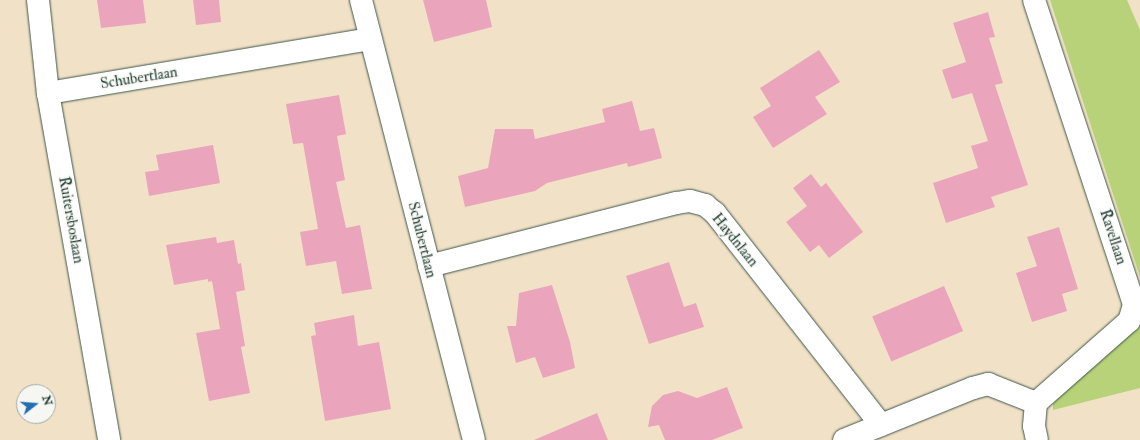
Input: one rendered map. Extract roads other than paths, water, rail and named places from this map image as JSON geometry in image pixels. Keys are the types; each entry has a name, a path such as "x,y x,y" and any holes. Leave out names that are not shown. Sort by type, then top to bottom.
{"street":[{"name":"Ruitersboslaan","path":"38,0 48,93 109,440"},
{"name":"Schubertlaan","path":"361,0 474,440"},
{"name":"Ravellaan","path":"1034,0 1134,305 1129,321 1036,403"},
{"name":"Schubertlaan","path":"48,93 371,39"},
{"name":"Haydnlaan","path":"429,266 677,203 690,201 705,205 715,213 881,425"},
{"path":"844,440 988,384 1036,403 1034,426 1037,440"}]}
